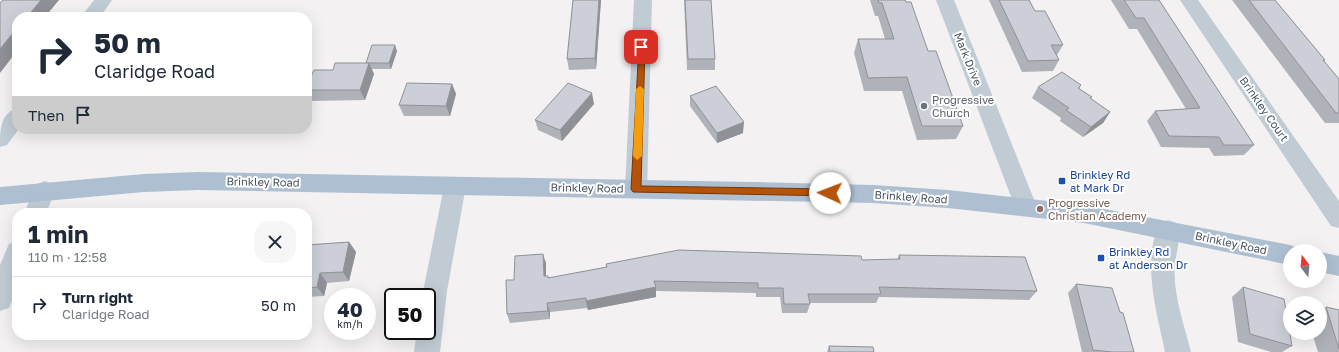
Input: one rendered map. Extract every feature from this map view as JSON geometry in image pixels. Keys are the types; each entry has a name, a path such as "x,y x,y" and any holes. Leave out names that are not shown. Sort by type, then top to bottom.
{"main road":[{"name":"Brinkley Road","path":"0,196 45,190 144,183 198,182 873,194 1026,206 1098,216 1283,254"},
{"path":"1327,263 1339,266"}],"street":[{"path":"94,12 103,0"},
{"path":"636,189 643,0"},
{"name":"Mark Drive","path":"945,0 1026,206"},
{"name":"Brinkley Court","path":"1189,0 1339,219"},
{"path":"0,139 12,123"},
{"path":"427,352 435,291 455,186"},
{"path":"37,208 45,190"},
{"path":"1168,230 1163,265 1164,290 1178,352"},
{"path":"0,300 12,265"}],"building":[{"path":"3,0 41,0 31,12 12,12 12,34 0,49 0,3"},
{"path":"573,0 599,0 595,58 567,59"},
{"path":"685,0 711,0 715,59 688,59"},
{"path":"878,0 905,0 906,2 911,2 928,51 936,51 963,126 922,126 907,77 868,78 858,39 894,39 882,3 879,3"},
{"path":"999,0 1029,0 1035,11 1045,11 1063,45 1051,45 1059,60 1028,61"},
{"path":"1124,0 1159,0 1254,145 1224,145 1219,137 1169,136 1155,111 1200,108 1144,18 1136,18"},
{"path":"1249,0 1275,0 1325,60 1323,60 1339,79 1339,113 1336,113"},
{"path":"372,45 395,45 389,63 366,63"},
{"path":"335,63 369,63 360,90 312,90 312,74 314,70 333,70"},
{"path":"1062,72 1081,85 1078,88 1110,112 1091,127 1066,110 1069,108 1038,87"},
{"path":"407,83 452,84 446,106 399,105"},
{"path":"568,83 592,93 560,130 535,120"},
{"path":"716,86 744,122 717,133 690,96"},
{"path":"349,242 343,272 320,273 317,287 312,288 312,245"},
{"path":"679,250 861,256 862,260 900,259 899,255 1025,257 1037,291 879,287 881,294 808,294 810,304 784,304 783,288 758,288 758,283 654,281 656,287 586,301 586,298 547,303 548,311 507,314 506,280 514,280 515,256 543,254 544,276 548,276 548,278 607,267 606,264"},
{"path":"1076,284 1112,288 1120,312 1123,313 1134,352 1093,350"},
{"path":"1243,287 1283,299 1283,340 1291,340 1292,346 1250,334"},
{"path":"1327,307 1339,310 1339,349 1327,310"},
{"path":"829,346 873,347 874,352 830,352"}],"slow traffic":[{"path":"637,156 640,89"}],"place":[{"name":"Progressive Church","path":"924,106"},
{"name":"Brinkley Rd at Mark Dr","path":"1062,181"},
{"name":"Progressive Christian Academy","path":"1040,209"},
{"name":"Brinkley Rd at Anderson Dr","path":"1101,258"}],"route":[{"path":"641,47 636,189 830,193"}]}
